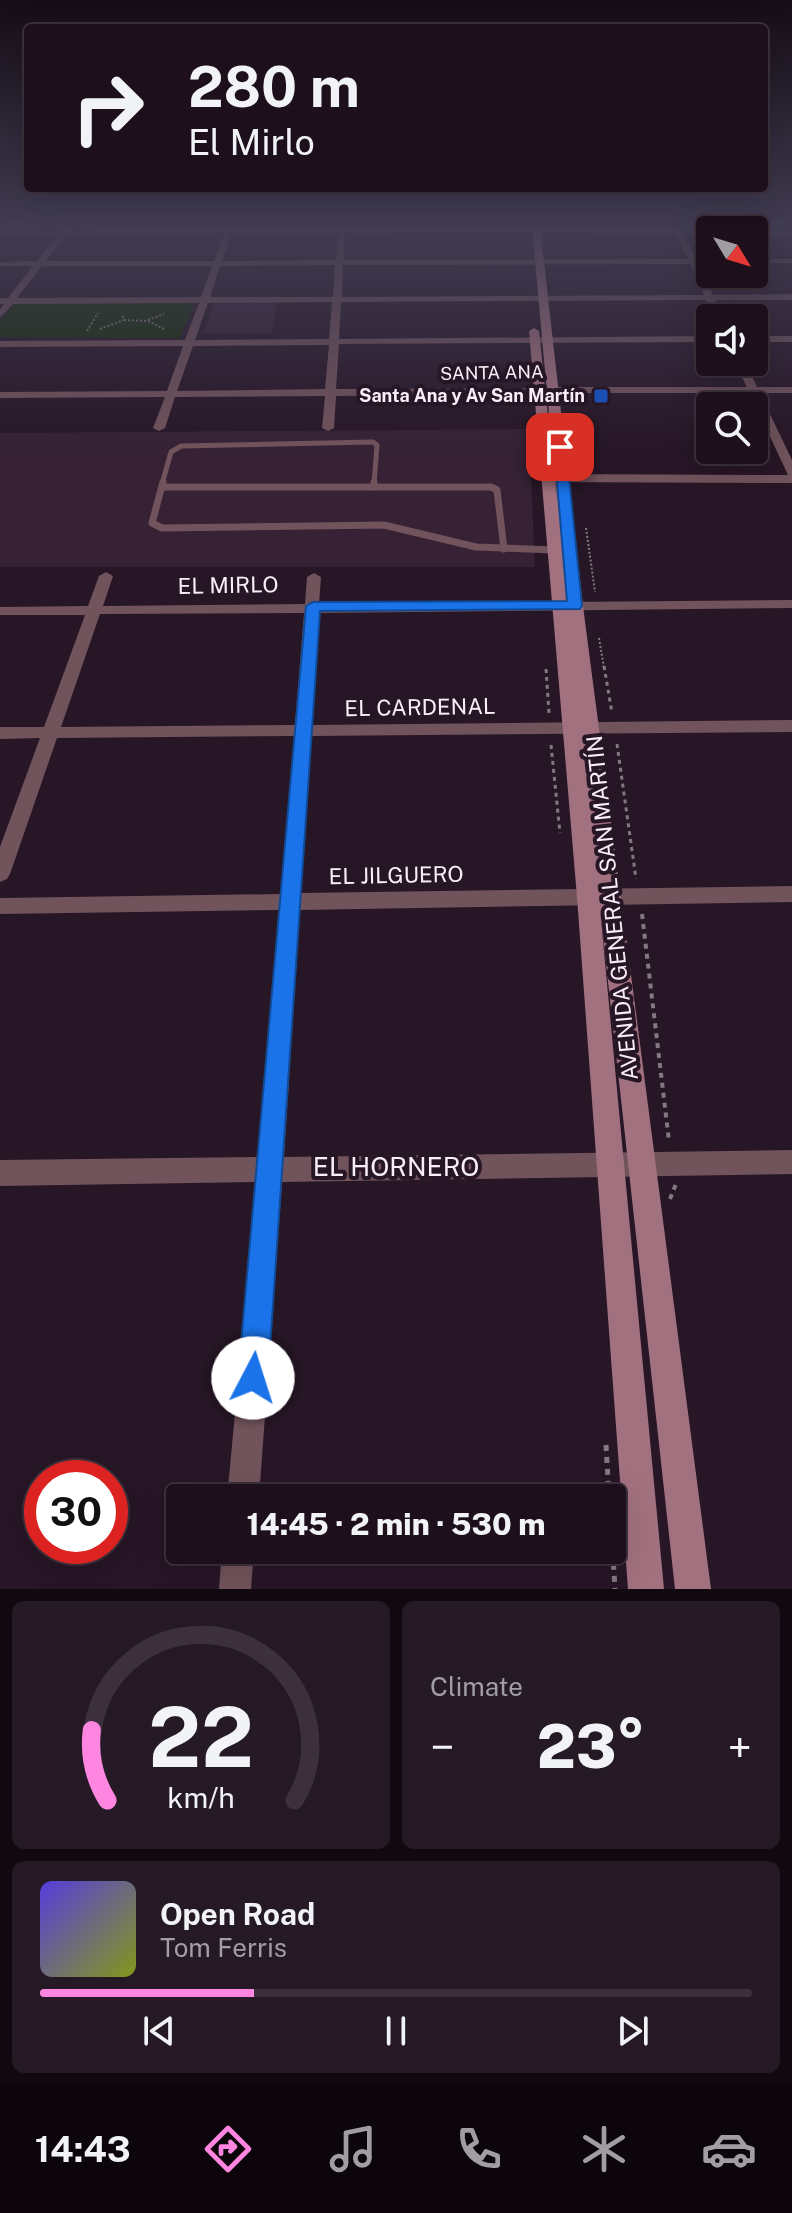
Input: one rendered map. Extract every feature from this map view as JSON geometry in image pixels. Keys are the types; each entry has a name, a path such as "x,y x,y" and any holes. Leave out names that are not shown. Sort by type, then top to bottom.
{"main road":[{"name":"AVENIDA GENERAL SAN MARTÍN","path":"530,301 534,339 547,390"},
{"name":"AVENIDA GENERAL SAN MARTÍN","path":"543,301 554,478 600,897 641,1162 693,1589"},
{"name":"AVENIDA GENERAL SAN MARTÍN","path":"600,897 610,1163 646,1589"}],"street":[{"path":"0,315 11,301"},
{"path":"159,428 206,301"},
{"path":"328,428 337,301"},
{"path":"0,344 696,339"},
{"path":"768,339 792,339"},
{"path":"554,478 792,476 748,376"},
{"name":"SANTA ANA","path":"0,395 792,390"},
{"path":"0,874 106,576"},
{"path":"244,1484 271,1168 314,577"},
{"name":"EL MIRLO","path":"0,611 792,604"},
{"name":"EL CARDENAL","path":"0,733 792,726"},
{"name":"EL JILGUERO","path":"0,906 792,894"},
{"name":"EL HORNERO","path":"0,1173 792,1162"},
{"path":"235,1589 237,1564"}],"lane":[{"path":"374,487 377,445 373,442 181,446 171,452 152,523 157,527 384,525 476,547 562,550"},
{"path":"162,487 495,488 504,549"}],"path":[{"path":"83,338 105,301"},
{"path":"99,312 121,314 124,320"},
{"path":"88,330 108,328 124,320 148,321 188,343"},
{"path":"613,1564 615,1589"}],"shaded area":[{"path":"214,302 278,302 271,334 203,334"},
{"path":"529,429 535,567 0,567 0,433"}],"green space":[{"path":"195,302 180,338 0,337 0,321 14,304"}],"place":[{"name":"Santa Ana y Av San Martín","path":"601,396"}],"route":[{"path":"253,1378 313,606 575,606 560,447"}]}
